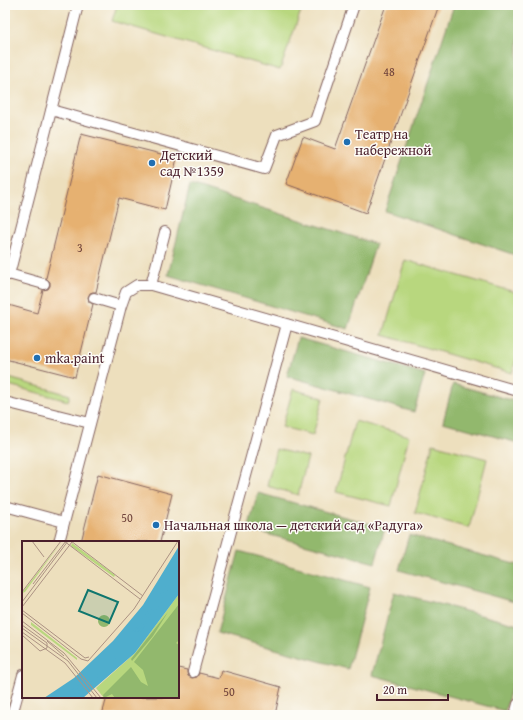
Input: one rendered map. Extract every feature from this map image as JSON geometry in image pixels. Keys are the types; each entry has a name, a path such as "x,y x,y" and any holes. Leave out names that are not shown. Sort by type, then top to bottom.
{"lane":[{"path":"44,284 7,274 78,5"},
{"path":"51,110 264,169 277,134 315,121 354,5"},
{"path":"151,285 165,232"},
{"path":"59,541 121,306 126,292 137,285 151,285 518,391"},
{"path":"94,298 121,306"},
{"path":"193,672 287,324"},
{"path":"5,402 90,423"},
{"path":"5,506 64,522"},
{"path":"12,715 22,678"},
{"path":"515,715 518,704"}],"green space":[{"path":"117,5 303,5 280,70 112,21"},
{"path":"454,5 518,5 518,256 385,211"},
{"path":"190,185 376,244 348,329 168,275"},
{"path":"405,260 518,293 518,353 512,373 383,335"},
{"path":"298,338 425,374 414,412 287,376"},
{"path":"5,377 70,395 68,401 5,384"},
{"path":"453,384 518,402 518,443 443,422"},
{"path":"293,389 323,398 313,435 282,427"},
{"path":"355,421 409,436 391,506 336,492"},
{"path":"433,444 487,459 469,528 415,513"},
{"path":"276,449 308,457 298,495 267,486"},
{"path":"258,493 385,528 375,563 248,529"},
{"path":"409,535 518,565 518,603 399,570"},
{"path":"239,551 370,587 348,669 217,633"},
{"path":"394,592 518,625 518,661 505,711 372,675"}],"building":[{"path":"386,5 439,5 366,213 286,184 303,137 335,149"},
{"path":"81,134 177,158 165,210 119,198 96,292 90,293 88,297 89,302 93,304 75,377 5,359 5,304 37,313 43,290 48,289 50,286 50,282 46,278"},
{"path":"98,474 172,494 160,541 81,541"},
{"path":"179,668 187,670 188,676 192,678 197,677 199,673 219,678 221,670 281,687 275,715 102,715 107,698 179,698"}],"place":[{"name":"Театр на набережной","path":"347,142"},
{"name":"Детский сад №1359","path":"152,163"},
{"name":"mka.paint","path":"37,358"},
{"name":"Начальная школа — детский сад «Радуга»","path":"156,525"}]}
